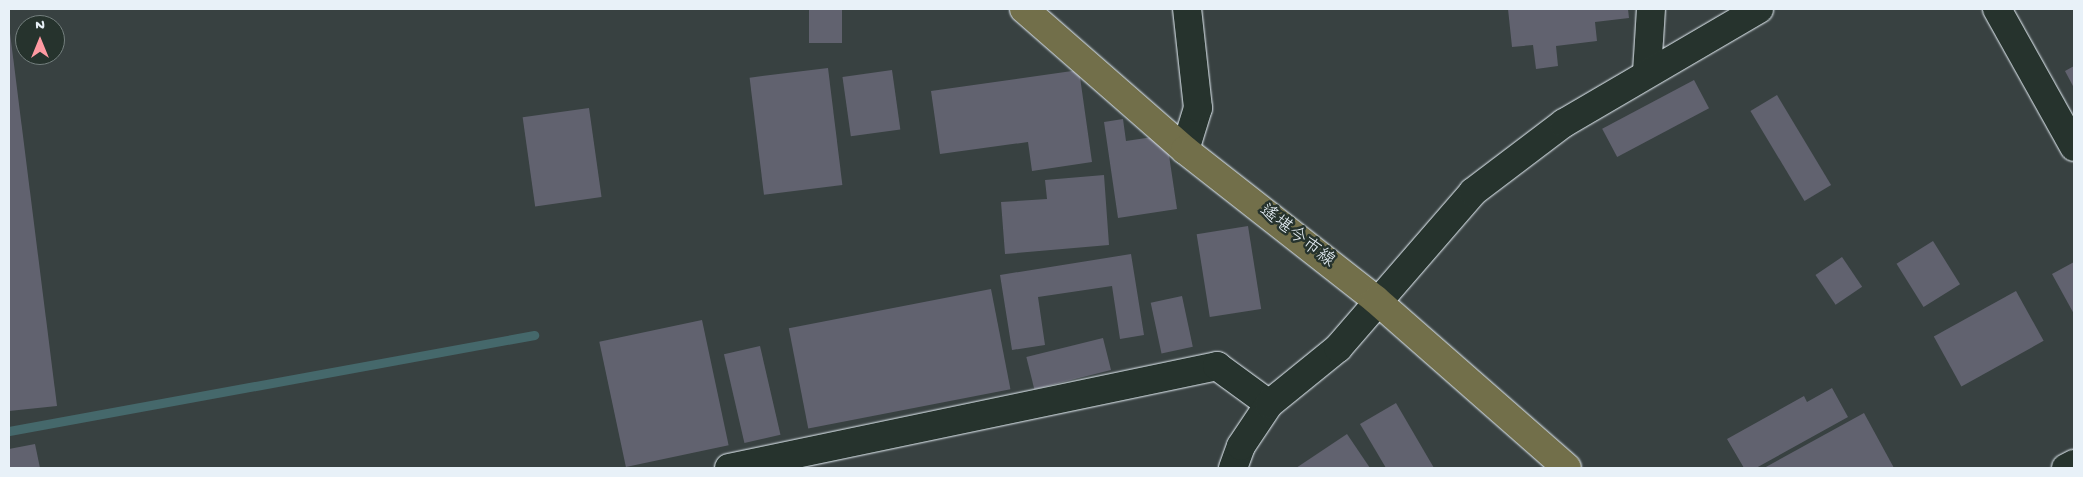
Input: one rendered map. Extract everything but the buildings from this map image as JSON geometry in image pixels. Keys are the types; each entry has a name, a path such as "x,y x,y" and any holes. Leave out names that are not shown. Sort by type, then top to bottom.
{"main road":[{"name":"遙堪今市線","path":"1024,9 1185,150 1376,300 1567,468"}],"street":[{"path":"1185,150 1198,108 1187,9"},
{"path":"1647,72 1651,9"},
{"path":"1233,468 1241,446 1269,404 1338,348 1376,300 1473,192 1564,123 1647,72 1759,9"},
{"path":"1997,9 2074,147"},
{"path":"728,468 1218,366 1269,404"},
{"path":"2066,468 2074,464"}],"waterway":[{"path":"9,431 534,335"}]}
